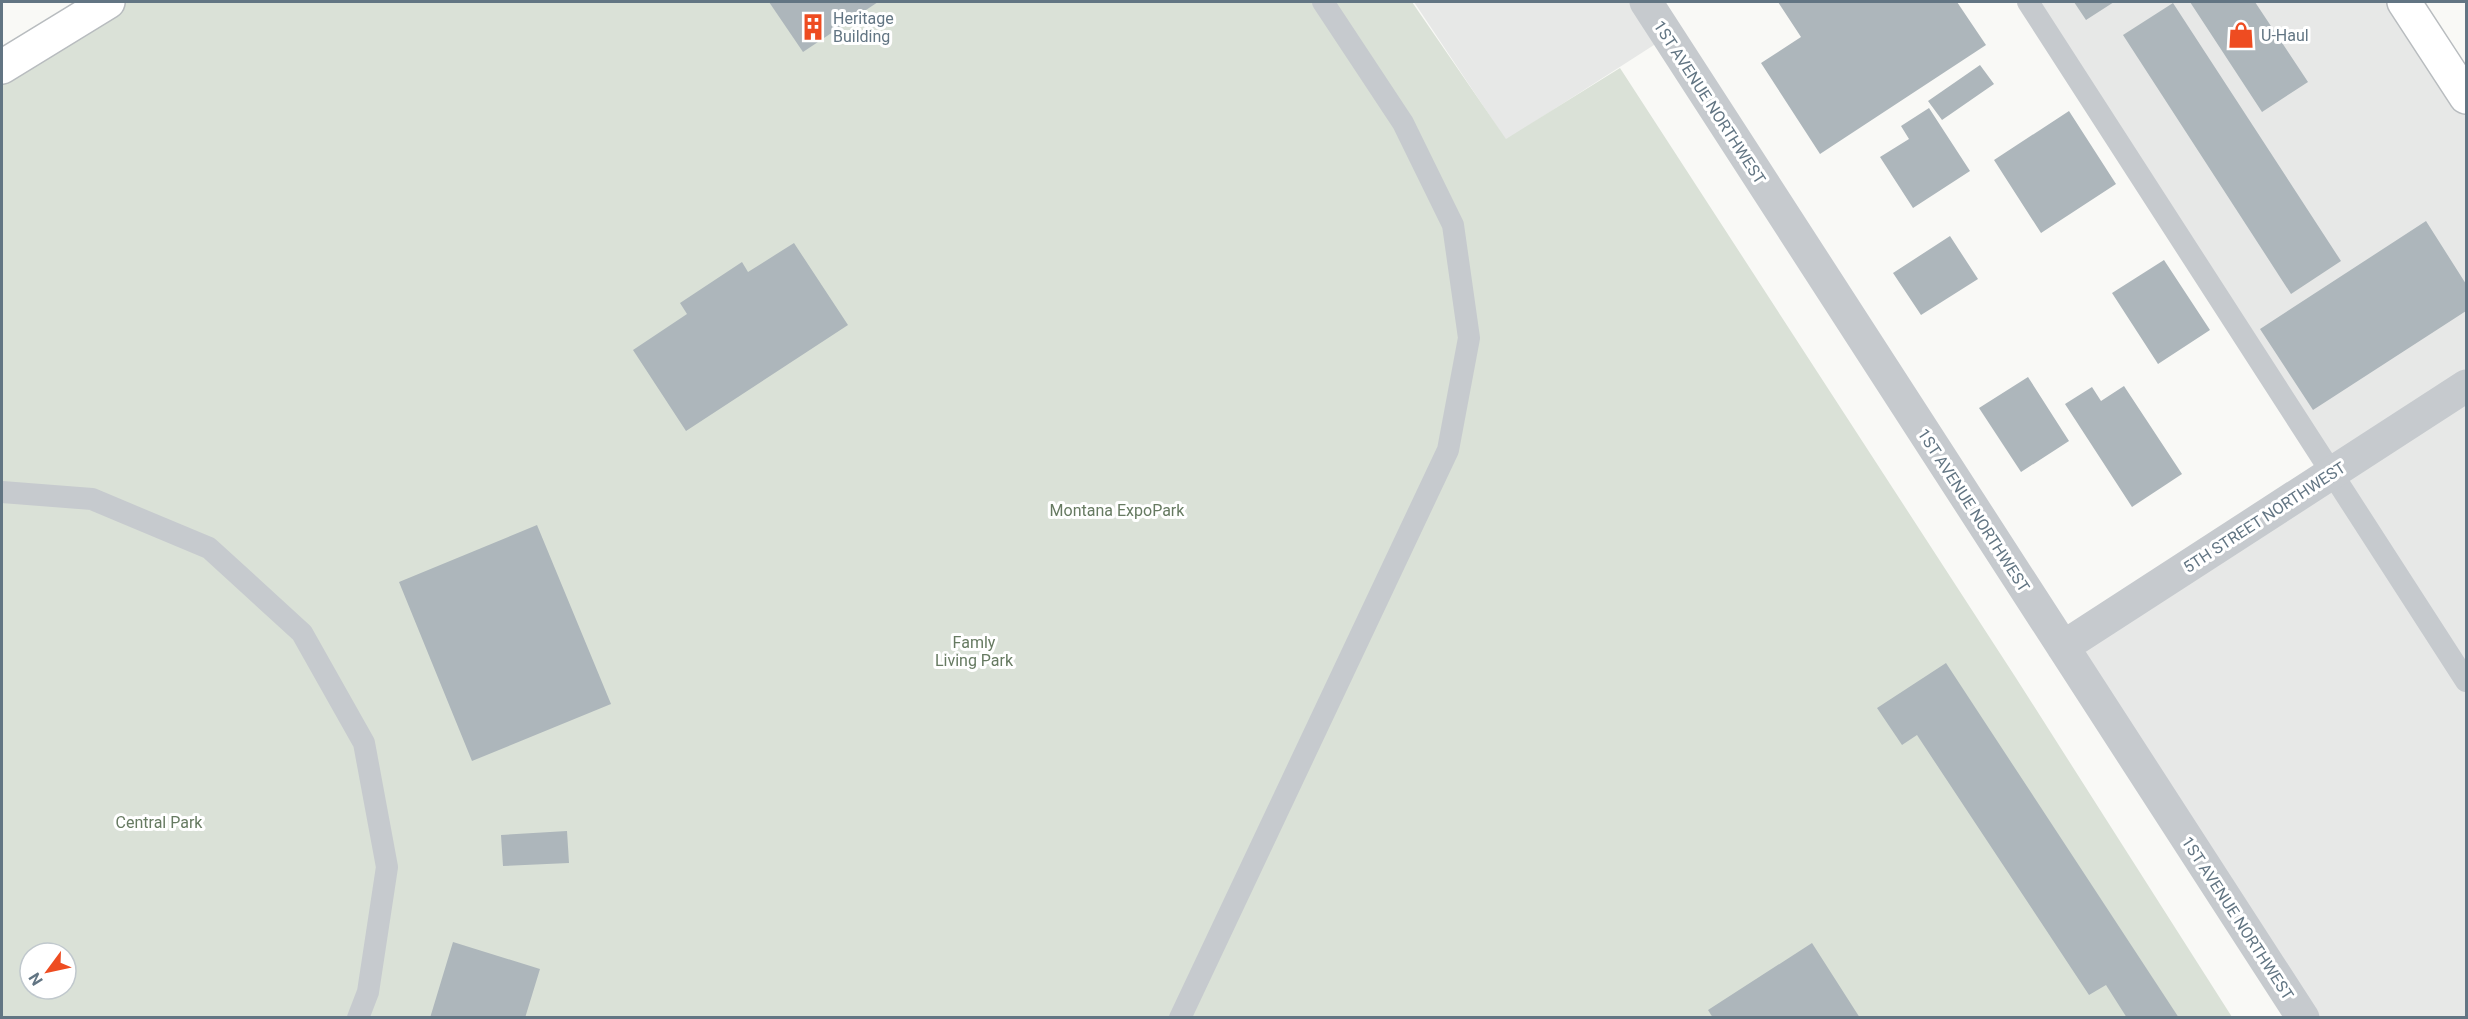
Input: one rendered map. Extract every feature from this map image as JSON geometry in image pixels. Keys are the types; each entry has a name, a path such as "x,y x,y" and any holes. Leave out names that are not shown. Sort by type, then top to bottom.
{"highway":[{"path":"2,68 108,2"},
{"path":"2404,2 2466,97"}],"street":[{"name":"1ST AVENUE NORTHWEST","path":"1646,2 2303,1017"},
{"name":"5TH STREET NORTHWEST","path":"2063,647 2332,473 2464,395"}],"lane":[{"path":"1180,1017 1448,450 1469,338 1453,225 1403,123 1323,2"},
{"path":"2028,2 2466,681"},
{"path":"2,492 92,499 209,548 302,633 364,743 387,867 368,992 358,1017"}],"shaded area":[{"path":"1414,2 1646,2 1668,36 1506,140"},
{"path":"2028,2 2404,2 2466,97 2466,1017 2303,1017 2063,647 2332,472"}],"green space":[{"name":"Montana ExpoPark","path":"108,2 1412,2 1506,139 1620,68 2016,678 2232,1017 2,1017 2,67"}],"building":[{"name":"Heritage Building","path":"769,2 878,2 803,52"},
{"path":"1778,2 1957,2 1986,45 1820,154 1761,63 1801,37"},
{"path":"2074,2 2114,2 2086,20"},
{"path":"2190,2 2255,2 2308,82 2262,112"},
{"path":"2173,3 2341,261 2291,294 2123,35"},
{"path":"1980,65 1994,84 1942,120 1928,101"},
{"path":"1929,108 1970,171 1913,208 1880,157 1909,139 1901,126"},
{"path":"2069,111 2116,184 2041,233 1994,160"},
{"path":"2426,221 2466,284 2466,311 2313,410 2260,329"},
{"path":"1950,236 1978,279 1921,315 1893,273"},
{"path":"794,243 848,325 686,431 633,350 687,314 680,303 742,262 748,272"},
{"path":"2164,260 2210,330 2158,364 2112,293"},
{"path":"2028,377 2069,441 2021,472 1979,408"},
{"path":"2124,386 2182,474 2132,507 2065,404 2092,387 2101,401"},
{"path":"537,525 611,704 472,761 399,582"},
{"path":"1946,663 2179,1018 2127,1018 2106,985 2089,995 1917,735 1902,745 1877,708"},
{"path":"567,831 569,863 503,866 501,835"},
{"path":"453,942 540,969 525,1018 430,1018"},
{"path":"1812,943 1860,1018 1713,1018 1708,1010"}],"place":[{"name":"Heritage Building","path":"813,27"},
{"name":"U-Haul","path":"2241,35"}],"park label":[{"name":"Famly Living Park","path":"974,651"},
{"name":"Central Park","path":"159,822"}]}
